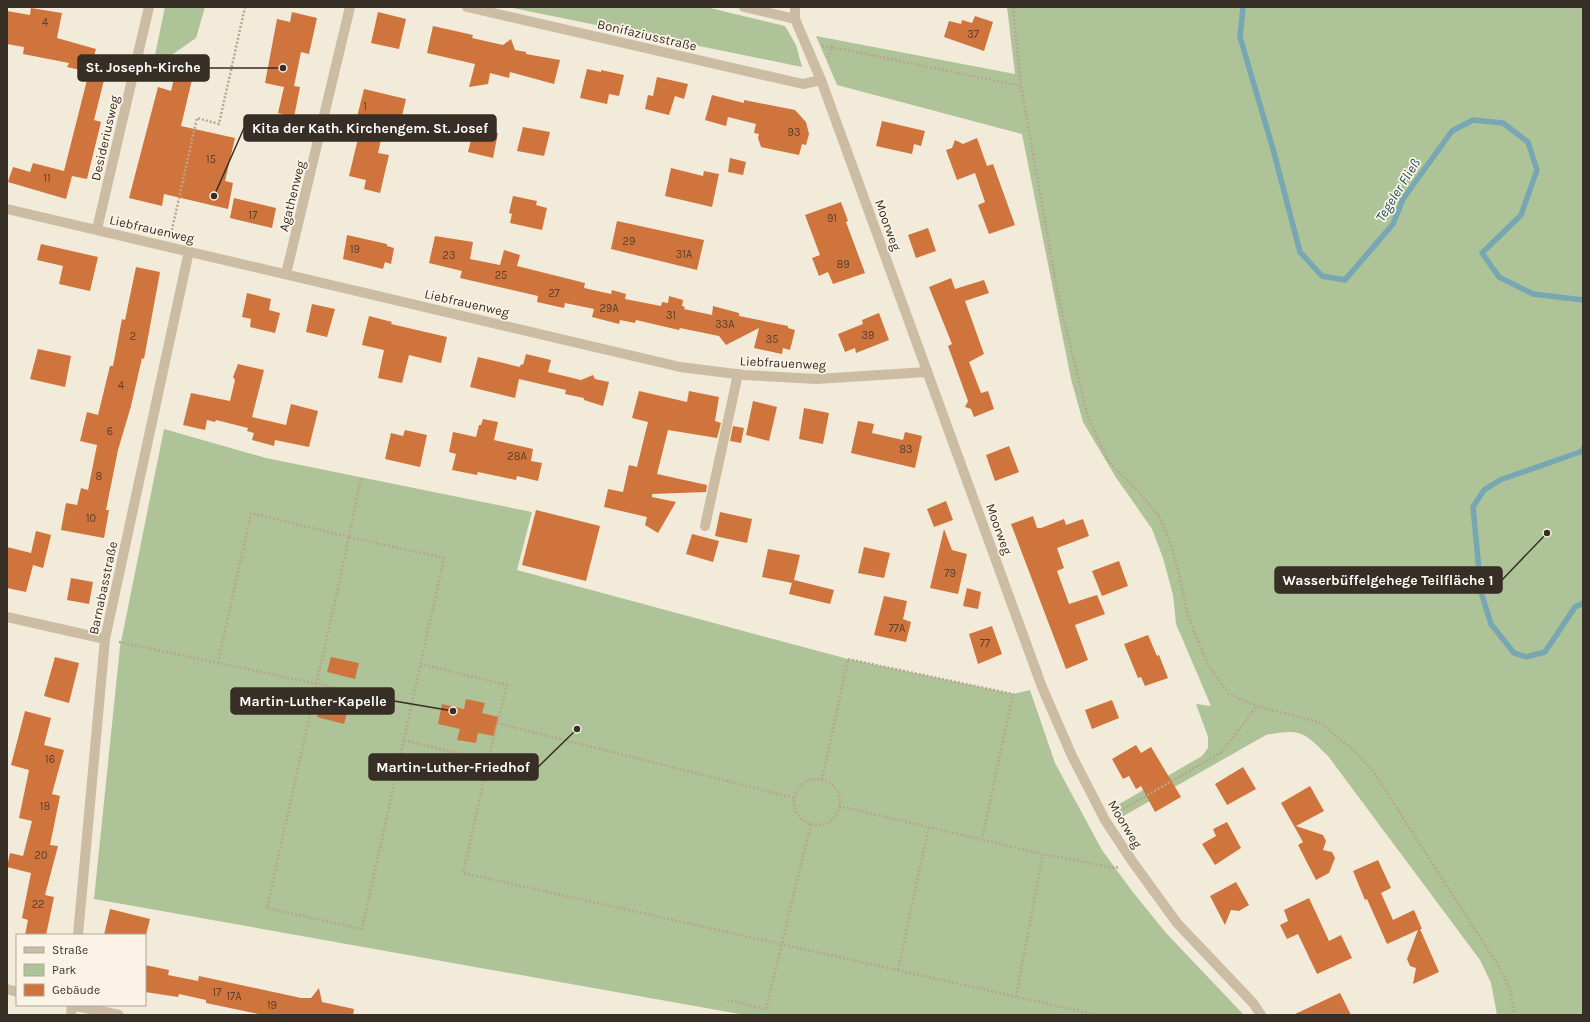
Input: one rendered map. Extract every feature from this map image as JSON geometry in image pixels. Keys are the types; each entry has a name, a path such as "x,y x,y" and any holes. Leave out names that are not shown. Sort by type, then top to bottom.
{"street":[{"name":"Desideriusweg","path":"97,229 149,7"},
{"name":"Agathenweg","path":"286,274 350,7"},
{"name":"Bonifaziusstraße","path":"467,7 803,84 821,80"},
{"path":"744,7 795,19"},
{"name":"Moorweg","path":"795,7 795,19 821,80 1042,687 1072,756 1106,820 1132,861 1177,923 1253,1003 1261,1015"},
{"name":"Liebfrauenweg","path":"7,209 680,367 738,374 816,379 927,372"},
{"name":"Barnabasstraße","path":"78,934 105,639 189,251"},
{"path":"705,526 738,374"},
{"path":"7,617 105,639"},
{"path":"77,1006 120,1015"}],"path":[{"path":"168,246 197,118 219,124 245,7"},
{"path":"1013,7 1021,86 1059,300 1088,417 1108,462 1140,493 1160,518 1172,548 1188,616 1208,665 1229,694 1257,706 1319,722 1353,750 1373,771 1501,970 1511,992 1514,1015"},
{"path":"821,80 832,47 1021,86"},
{"path":"218,663 251,513 349,537 444,558 362,929 267,908 317,684 349,537 361,478"},
{"path":"105,639 412,704"},
{"path":"822,780 848,659 1013,694 982,839"},
{"path":"421,664 507,685 463,873 1098,1015"},
{"path":"1106,820 1222,752 1257,706"},
{"path":"497,723 794,798"},
{"path":"404,740 488,761"},
{"path":"815,779 822,780 834,787 839,799 839,806 836,813 826,823 811,824 800,817 794,805 794,798 801,785 815,779"},
{"path":"839,806 1043,854 1115,868 1132,861"},
{"path":"727,1000 766,1009 811,824"},
{"path":"898,970 929,826"},
{"path":"1016,997 1043,854"}],"green space":[{"path":"165,7 205,7 196,38 173,54 160,76 151,74"},
{"path":"508,7 706,7 785,26 796,45 802,67"},
{"path":"1007,7 1583,7 1583,1015 1497,1015 1491,983 1480,960 1328,756 1307,737 1301,734 1287,732 1266,735 1120,818 1114,807 1202,756 1208,748 1208,737 1196,704 1211,706 1176,624 1173,595 1163,558 1152,529 1115,476 1083,422 1071,379 1022,134 837,85 816,36 1015,74"},
{"path":"164,429 266,458 532,512 517,570 848,659 1013,694 1030,690 1055,763 1102,850 1132,891 1166,933 1244,1015 745,1015 94,899 120,647"}],"building":[{"path":"31,8 62,13 57,38 96,49 89,72 67,67 69,63 23,54 24,47 7,44 7,11 30,15"},
{"path":"292,12 317,18 309,54 301,52 294,86 300,87 294,117 278,113 284,87 265,83 277,19 290,22"},
{"path":"378,12 406,19 399,49 371,43"},
{"path":"975,16 993,22 984,51 944,37 949,21 961,24 962,20 972,23"},
{"path":"433,26 473,35 472,38 503,45 511,39 515,50 526,52 526,54 560,60 554,84 510,72 509,78 490,73 488,84 469,87 475,64 427,53"},
{"path":"178,62 195,67 181,126 235,138 225,181 233,183 228,209 164,194 162,206 129,198 158,87 171,91"},
{"path":"587,69 601,72 601,70 624,75 619,96 609,94 607,104 580,98"},
{"path":"89,72 105,76 94,120 101,122 87,179 72,176 66,199 8,182 13,167 30,172 33,163 64,171"},
{"path":"657,77 688,84 684,99 675,96 669,115 645,109 648,95 653,96"},
{"path":"364,89 406,99 401,120 386,117 378,153 389,155 380,193 364,189 366,180 349,176 362,122 356,121"},
{"path":"712,95 744,103 744,100 795,110 806,122 809,134 806,145 802,144 799,155 761,147 758,138 759,134 754,133 756,124 728,117 726,126 705,120"},
{"path":"882,121 925,131 921,146 914,144 912,154 876,146"},
{"path":"523,127 550,132 544,156 517,151"},
{"path":"474,128 498,133 493,158 468,152"},
{"path":"977,138 987,166 993,164 1015,225 989,234 978,205 985,202 975,173 957,180 946,150 952,148 955,140 963,144"},
{"path":"730,158 746,162 743,175 728,172"},
{"path":"671,168 703,176 704,171 719,174 712,207 665,196"},
{"path":"513,196 537,201 536,205 547,208 542,230 510,223 512,214 509,213"},
{"path":"234,198 276,208 272,228 230,218"},
{"path":"841,202 848,221 846,222 865,273 833,284 828,272 819,276 812,258 820,255 805,215"},
{"path":"617,221 704,240 697,270 611,249"},
{"path":"928,228 936,251 916,258 908,235"},
{"path":"347,235 387,244 387,246 394,248 391,264 385,262 383,269 343,259"},
{"path":"435,236 473,242 470,259 500,265 504,250 520,255 517,266 585,283 584,288 611,294 612,290 626,294 625,299 661,306 662,302 668,303 669,296 683,300 682,306 685,307 684,309 712,315 713,306 739,313 739,316 788,326 788,328 795,330 790,350 783,348 782,354 754,348 759,328 726,345 719,336 680,328 679,330 636,320 635,323 620,320 619,324 592,317 594,309 565,303 564,308 537,302 538,296 460,278 462,271 429,263"},
{"path":"41,244 98,257 90,291 59,284 63,266 37,260"},
{"path":"136,267 160,272 144,359 142,358 131,406 118,450 106,510 109,510 104,538 61,530 66,503 77,505 81,488 88,490 97,445 80,441 87,412 98,415 110,366 113,366 122,319 125,320"},
{"path":"951,278 955,289 984,280 989,293 965,301 984,354 969,362 981,393 988,391 994,409 974,417 971,409 965,407 968,401 948,346 952,344 929,287"},
{"path":"247,293 271,299 269,310 280,313 275,333 250,327 251,319 242,317"},
{"path":"312,304 335,309 327,337 306,332"},
{"path":"879,313 889,340 856,353 855,348 845,352 838,334 863,324 862,320"},
{"path":"369,316 392,322 391,324 447,337 441,363 409,355 402,383 378,378 384,350 362,345"},
{"path":"38,349 71,356 65,387 30,379"},
{"path":"526,354 551,360 548,372 581,380 593,375 595,379 609,382 603,406 584,400 584,398 565,394 566,390 519,379 515,398 470,387 478,357 520,367 521,364 523,365"},
{"path":"238,364 264,370 252,417 286,425 291,404 318,411 309,447 275,440 274,446 252,440 254,433 247,431 248,428 216,420 215,422 207,420 205,430 183,425 191,393 230,401 235,380 233,377"},
{"path":"639,391 687,402 689,391 719,397 715,421 721,423 717,438 668,430 657,474 707,485 706,492 652,494 652,497 676,502 658,533 645,525 647,517 604,507 608,489 623,492 629,465 637,467 648,422 632,418"},
{"path":"753,401 777,407 769,441 746,435"},
{"path":"804,408 829,413 823,444 799,439"},
{"path":"483,419 498,422 494,440 533,449 531,461 542,463 538,481 517,476 516,480 478,472 477,475 452,470 456,454 449,452 453,432 476,437 479,425 481,425"},
{"path":"858,421 874,424 872,433 903,440 905,432 922,436 915,468 851,453"},
{"path":"733,426 744,428 741,443 730,441"},
{"path":"405,430 427,435 420,467 385,459 391,433 403,436"},
{"path":"1009,446 1019,472 995,481 986,455"},
{"path":"946,501 953,520 934,527 927,509"},
{"path":"536,510 600,526 586,581 522,565"},
{"path":"720,512 752,519 747,543 715,536"},
{"path":"1033,516 1037,528 1041,528 1064,519 1066,525 1083,519 1089,536 1057,548 1064,568 1057,571 1069,604 1097,595 1105,614 1075,625 1088,660 1066,669 1011,524"},
{"path":"944,529 952,550 967,554 958,594 930,588"},
{"path":"36,531 51,535 43,568 33,565 26,592 7,588 7,547 31,553"},
{"path":"692,534 719,541 713,562 686,554"},
{"path":"864,547 890,553 884,578 858,573"},
{"path":"768,549 800,555 794,580 834,590 830,604 789,594 792,583 762,577"},
{"path":"1119,561 1128,586 1102,596 1092,571"},
{"path":"71,578 93,582 89,604 67,600"},
{"path":"967,588 981,592 978,609 963,606"},
{"path":"884,596 907,601 903,619 911,622 906,642 874,635"},
{"path":"992,626 1002,654 978,664 969,634"},
{"path":"1148,635 1157,656 1159,655 1168,678 1145,686 1141,677 1138,678 1124,644"},
{"path":"55,657 79,663 69,703 44,696"},
{"path":"331,657 359,663 355,679 327,672"},
{"path":"466,699 485,703 482,713 498,717 494,736 478,733 476,743 457,740 460,729 438,724 442,704 464,709"},
{"path":"1112,700 1119,718 1092,729 1085,710"},
{"path":"321,702 348,709 344,724 317,717"},
{"path":"25,711 51,718 44,745 64,750 52,794 60,796 50,845 58,846 45,895 54,897 46,934 25,934 28,920 22,918 31,873 7,867 10,853 23,856 32,821 19,818 29,770 11,765"},
{"path":"1136,745 1141,753 1151,747 1181,797 1155,812 1141,786 1136,789 1129,776 1123,779 1112,759"},
{"path":"1243,767 1256,789 1227,805 1215,784"},
{"path":"1310,786 1324,811 1296,826 1323,835 1326,841 1323,850 1332,852 1335,858 1329,873 1316,880 1298,845 1303,842 1281,803"},
{"path":"1227,822 1241,848 1215,865 1202,844 1216,836 1213,829"},
{"path":"1378,860 1391,888 1381,893 1393,920 1414,910 1422,929 1420,929 1439,972 1413,984 1416,968 1410,966 1407,959 1418,930 1387,944 1367,899 1365,900 1353,871"},
{"path":"1236,882 1249,905 1239,911 1231,910 1225,925 1210,896"},
{"path":"1309,898 1329,941 1341,935 1352,958 1317,974 1298,934 1287,939 1280,925 1288,921 1284,910"},
{"path":"110,909 150,919 146,935 104,934"},
{"path":"146,965 169,970 168,975 198,981 199,976 301,998 311,998 319,988 322,1002 354,1009 353,1015 263,1015 206,1003 206,1000 179,994 178,997 146,992"},
{"path":"1340,993 1351,1015 1293,1015"}],"waterway":[{"name":"Tegeler Fließ","path":"1243,7 1240,37 1273,149 1300,252 1322,276 1345,280 1393,224 1403,199 1452,131 1473,120 1503,123 1528,142 1537,170 1521,215 1482,253 1499,277 1533,294 1583,300"},
{"name":"Tegeler Fließ","path":"1583,449 1580,452 1500,480 1484,490 1473,507 1481,592 1491,624 1514,653 1526,657 1545,652 1575,607 1583,603"}],"place":[{"name":"St. Joseph-Kirche","path":"283,68"},
{"name":"Kita der Kath. Kirchengem. St. Josef","path":"214,196"},
{"name":"Wasserbüffelgehege Teilfläche 1","path":"1547,533"},
{"name":"Martin-Luther-Kapelle","path":"453,711"},
{"name":"Martin-Luther-Friedhof","path":"577,729"}]}
